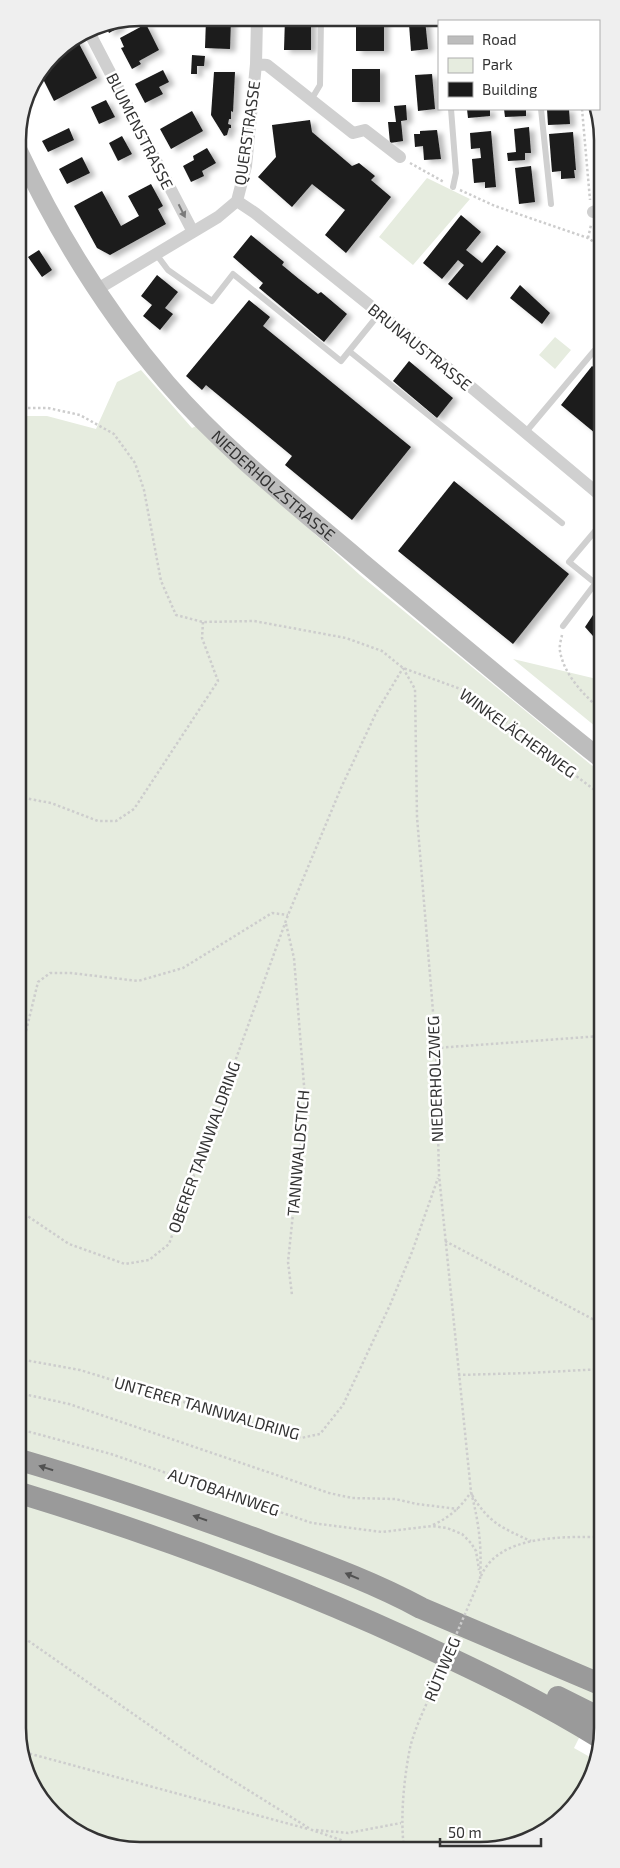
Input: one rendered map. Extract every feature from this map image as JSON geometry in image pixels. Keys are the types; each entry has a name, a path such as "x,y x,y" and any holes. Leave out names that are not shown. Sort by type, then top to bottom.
{"highway":[{"path":"26,1462 143,1498 212,1522 348,1574 397,1595 421,1608 594,1682"},
{"path":"26,1484 174,1533 362,1606 517,1676 594,1715"},
{"path":"26,1495 172,1542 359,1616 495,1679 536,1700 594,1734"},
{"path":"397,1595 423,1598 594,1669"}],"main road":[{"name":"NIEDERHOLZSTRASSE","path":"26,165 61,234 96,290 131,339 168,384 237,453 325,530 594,753"}],"street":[{"name":"QUERSTRASSE","path":"96,290 218,217 237,202 246,166 256,64 257,26"},
{"name":"BLUMENSTRASSE","path":"92,37 193,232"},
{"path":"256,64 267,66 353,133 365,130 400,157"},
{"name":"BRUNAUSTRASSE","path":"237,202 255,213 594,490"}],"lane":[{"path":"311,100 320,85 321,26"},
{"path":"451,110 456,173 453,186"},
{"path":"542,110 551,204"},
{"path":"156,254 168,270 212,301 232,274 341,361 379,314"},
{"path":"349,351 562,523"},
{"path":"525,433 594,351"},
{"path":"594,532 569,562 594,583"},
{"path":"563,626 594,585"}],"path":[{"path":"582,110 589,192 594,204"},
{"path":"400,157 495,206 588,238 594,242"},
{"path":"26,408 48,408 80,416 114,434 135,463 144,490 161,581 176,615 203,622 202,638 218,681 134,809 116,821 98,821 50,803 26,798"},
{"name":"WINKELÄCHERWEG","path":"203,622 254,621 346,638 382,651 404,668 466,691 594,790"},
{"path":"563,626 559,650 567,670 583,694 594,704"},
{"name":"OBERER TANNWALDRING","path":"26,1215 69,1244 125,1264 149,1260 169,1244 288,915 341,788 372,721 404,668"},
{"name":"NIEDERHOLZWEG","path":"404,668 415,690 417,817 436,1048 438,1175 470,1492"},
{"path":"26,1031 38,982 50,972 138,981 183,968 272,913 288,915"},
{"name":"TANNWALDSTICH","path":"286,922 294,958 305,1098 288,1262 292,1295"},
{"path":"436,1048 594,1037"},
{"name":"UNTERER TANNWALDRING","path":"26,1360 80,1370 301,1438 320,1434 343,1405 390,1305 412,1252 438,1175"},
{"path":"445,1241 594,1320"},
{"path":"458,1375 594,1369"},
{"path":"26,1394 70,1404 329,1494 352,1498 395,1499 458,1509"},
{"name":"AUTOBAHNWEG","path":"26,1431 111,1454 312,1523 382,1532 432,1526 448,1528 462,1534 476,1551 480,1579"},
{"path":"470,1492 482,1511 494,1523 533,1541"},
{"name":"AUTOBAHNWEG","path":"432,1526 444,1520 458,1509 470,1492"},
{"name":"RÜTIWEG","path":"403,1842 401,1824 410,1749 416,1729 480,1579 480,1530 470,1492"},
{"path":"480,1579 490,1561 509,1547 533,1541 594,1537"},
{"path":"26,1639 195,1757 312,1830 348,1833 401,1824"},
{"path":"29,1753 312,1830 343,1842"}],"green space":[{"path":"427,178 470,199 413,265 379,237"},
{"path":"555,337 571,350 555,369 539,355"},
{"path":"141,370 192,428 196,426 360,575 594,767 594,1708 574,1748 590,1757 579,1785 561,1809 537,1827 517,1836 502,1840 480,1842 140,1842 118,1840 83,1827 59,1809 41,1785 32,1765 28,1750 26,1728 26,416 47,416 96,429 117,382"},
{"path":"513,659 594,678 594,725"}],"building":[{"path":"142,26 147,26 159,50 139,61 141,64 132,69 121,48 124,47 120,38"},
{"path":"206,26 231,26 230,49 205,48"},
{"path":"285,26 311,26 311,50 284,50"},
{"path":"356,26 384,26 384,51 356,51"},
{"path":"409,26 426,26 428,49 411,51"},
{"path":"79,44 97,78 54,101 43,80 54,65"},
{"path":"192,55 205,56 204,66 197,66 197,74 191,74"},
{"path":"352,69 380,69 380,102 352,102"},
{"path":"163,70 169,82 159,87 163,94 145,103 135,84"},
{"path":"214,72 235,72 233,112 231,111 231,119 229,119 228,124 231,125 231,128 229,128 227,135 224,136 211,115"},
{"path":"432,74 435,109 418,111 415,75"},
{"path":"106,100 115,117 99,124 91,107"},
{"path":"406,105 407,120 401,121 403,141 390,143 388,122 396,122 394,106"},
{"path":"467,110 490,110 490,116 468,118"},
{"path":"504,110 526,110 526,116 505,117"},
{"path":"547,110 569,110 570,124 548,125"},
{"path":"192,111 203,131 171,149 160,129"},
{"path":"310,120 312,132 352,166 359,163 375,176 371,180 391,197 346,253 325,235 345,210 312,184 292,207 258,177 276,157 272,125"},
{"path":"529,127 531,153 525,153 525,160 508,161 507,153 516,152 514,129"},
{"path":"69,128 74,140 48,152 42,141"},
{"path":"437,130 441,159 424,160 423,146 415,147 414,134 420,134 420,131"},
{"path":"491,131 496,187 485,188 485,182 474,183 472,159 481,158 480,148 471,149 470,133"},
{"path":"573,132 575,178 561,179 561,171 552,172 549,134"},
{"path":"122,136 132,154 118,161 109,143"},
{"path":"207,148 216,163 202,171 204,176 191,182 183,166 194,160 193,156"},
{"path":"82,157 90,173 67,184 59,169"},
{"path":"531,166 535,202 519,204 515,168"},
{"path":"151,184 163,206 158,209 166,224 110,255 97,248 74,206 102,191 121,226 139,216 128,196"},
{"path":"461,215 481,232 466,250 482,263 497,245 506,252 467,300 448,284 464,265 458,260 442,279 423,263"},
{"path":"251,235 284,262 282,265 299,279 318,294 321,292 347,314 324,342 259,288 263,283 233,257"},
{"path":"39,250 52,270 42,277 28,257"},
{"path":"157,275 178,292 165,308 173,314 160,330 143,316 152,305 141,296"},
{"path":"520,285 550,313 542,324 510,298"},
{"path":"249,300 270,317 263,326 411,447 352,520 285,465 292,456 206,385 202,390 186,376"},
{"path":"409,361 453,398 437,418 393,381"},
{"path":"592,366 594,368 594,432 561,405"},
{"path":"454,481 569,574 513,644 398,551"},
{"path":"594,614 594,637 585,627"}]}
